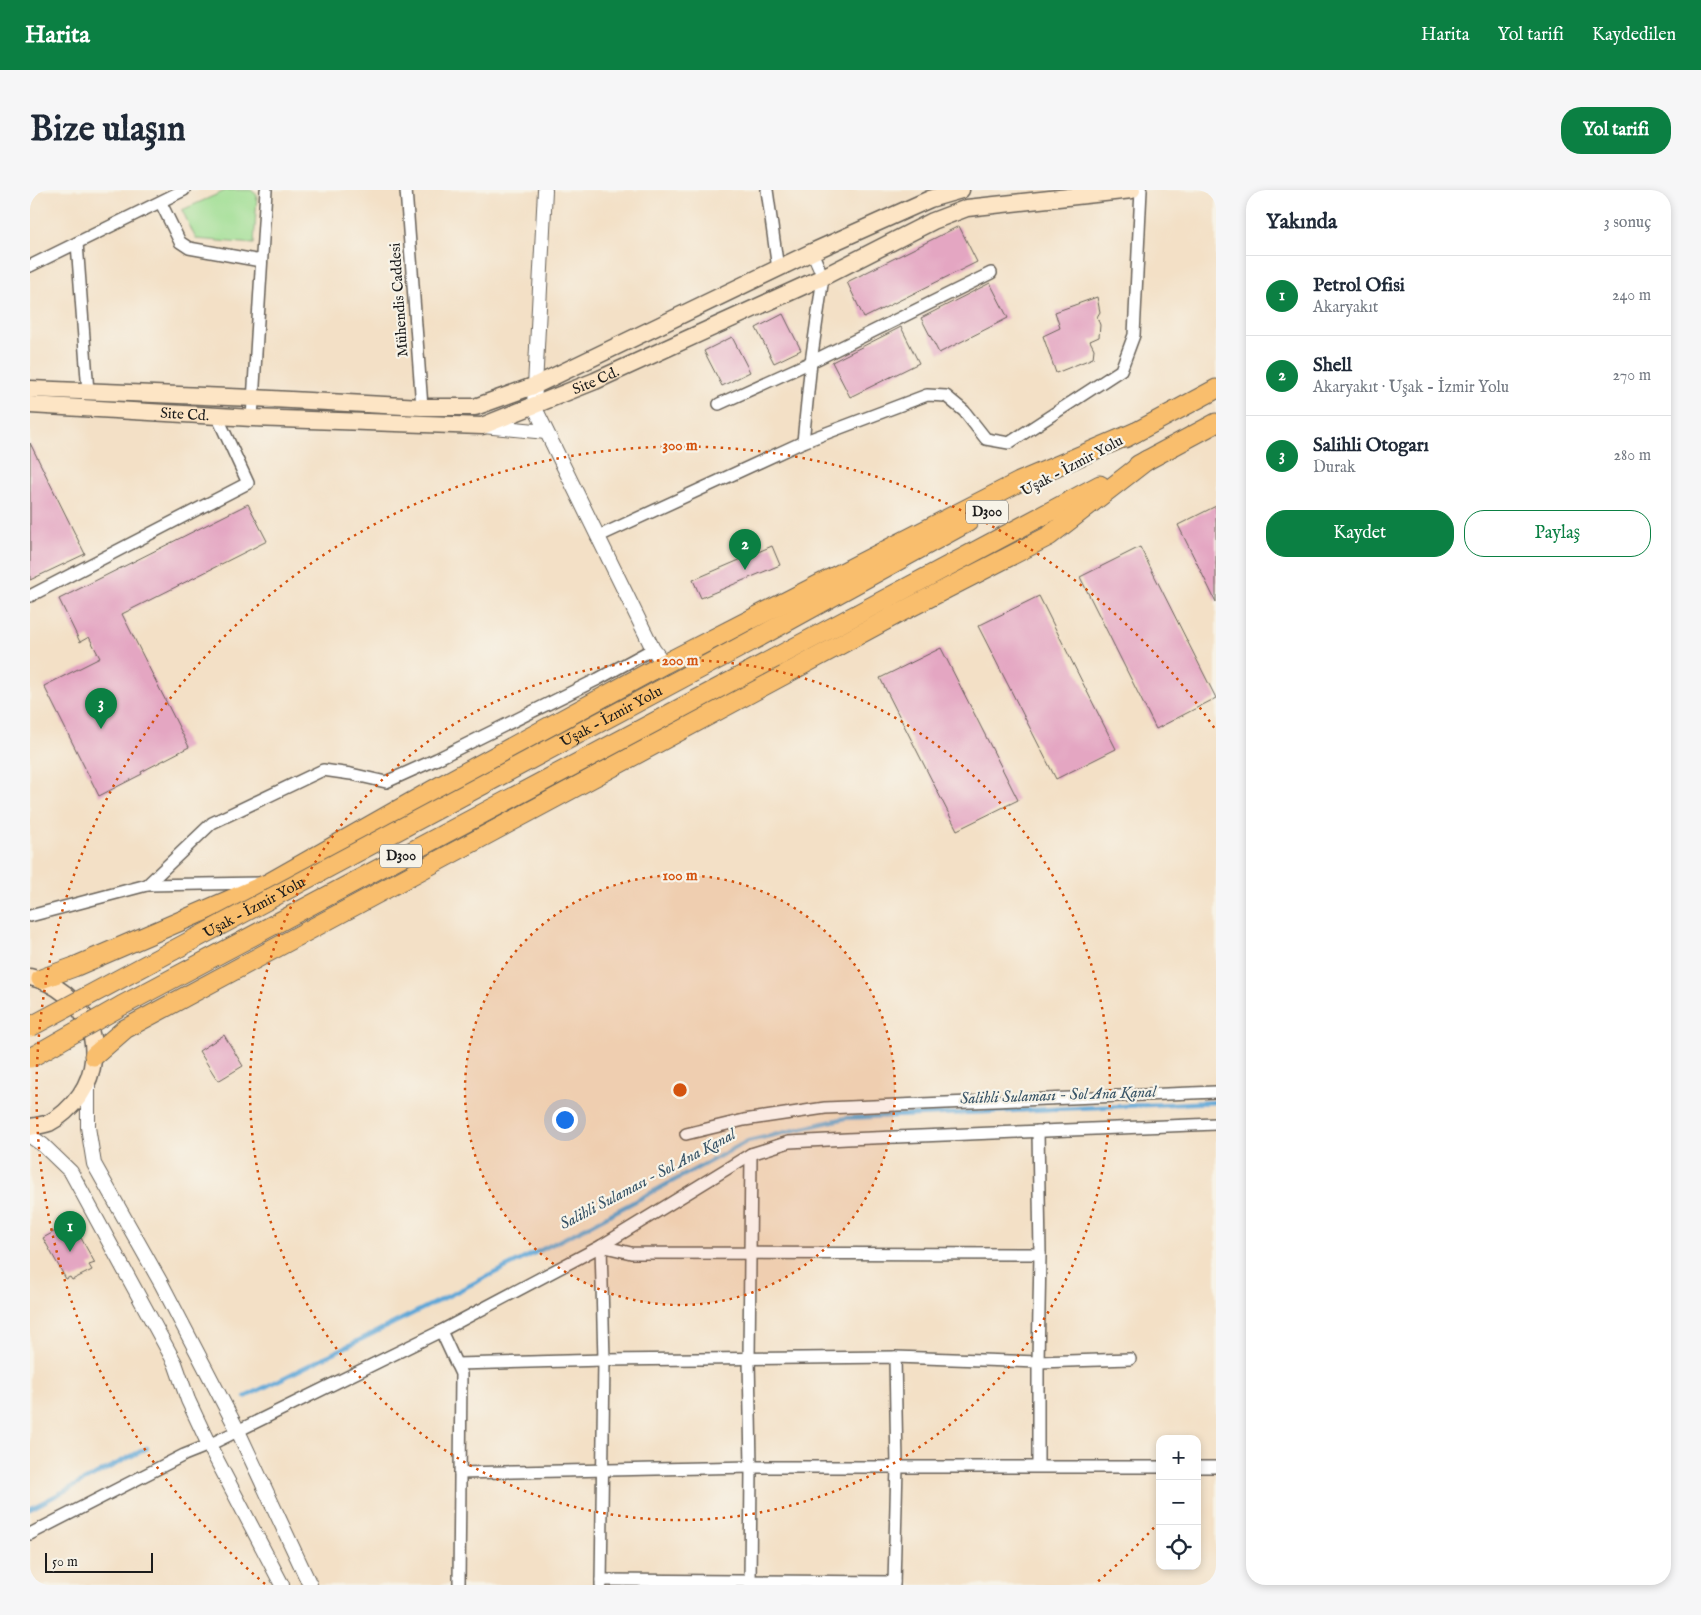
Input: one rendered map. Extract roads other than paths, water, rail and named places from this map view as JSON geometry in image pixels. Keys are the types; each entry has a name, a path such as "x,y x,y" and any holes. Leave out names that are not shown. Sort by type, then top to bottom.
{"highway":[{"name":"Uşak - İzmir Yolu","path":"30,1027 759,637 1216,389"},
{"name":"Uşak - İzmir Yolu","path":"30,1058 120,1006 1216,423"},
{"path":"35,978 74,967 269,883 664,664 1019,482 1136,432"},
{"path":"94,1056 125,1029 901,612 1049,536 1147,460"}],"main road":[{"name":"Site Cd.","path":"30,389 422,407 475,407 536,384 812,252 930,200 961,190"},
{"name":"Site Cd.","path":"30,405 252,418 482,426 603,377 823,277 932,221 968,208 1132,190"},
{"path":"30,1127 49,1123 72,1107 88,1084 94,1056 91,1031 80,1009 63,991 35,978"}],"street":[{"path":"30,266 184,190"},
{"path":"252,418 266,190"},
{"name":"Mühendis Caddesi","path":"406,190 422,407"},
{"path":"544,190 534,406 653,649 664,664"},
{"path":"767,190 778,269"},
{"path":"967,190 968,208"},
{"path":"598,537 804,442 927,395 946,396 964,411 986,440 1009,443 1121,370 1134,335 1141,190"},
{"path":"161,202 180,242 189,248 261,261"},
{"path":"77,243 88,392"},
{"path":"804,442 811,362 823,277 812,252"},
{"path":"719,404 811,362 991,273"},
{"path":"30,596 248,483 217,416"},
{"path":"482,426 546,432"},
{"path":"147,885 212,823 323,770 386,782 437,759 598,679 653,649"},
{"path":"30,916 147,885 269,883"},
{"path":"88,1084 88,1127 94,1164 161,1283 238,1431 310,1585"},
{"path":"686,1134 744,1120 825,1108 1216,1092"},
{"path":"30,1534 184,1455 238,1431 441,1330 601,1246 751,1154 789,1142 1216,1124"},
{"path":"1038,1131 1040,1254 1038,1466"},
{"path":"30,1136 71,1172 175,1363 188,1400 209,1445 282,1585"},
{"path":"750,1583 751,1468 749,1359 751,1154"},
{"path":"601,1246 631,1253 1040,1254"},
{"path":"601,1246 604,1360 604,1472 601,1583 894,1584 897,1466 895,1357"},
{"path":"441,1330 460,1374 459,1585"},
{"path":"456,1364 604,1360 895,1357 1038,1362 1130,1360"},
{"path":"460,1473 897,1466 1156,1467"},
{"path":"1201,1467 1216,1467"}],"waterway":[{"name":"Salihli Sulaması - Sol Ana Kanal","path":"245,1397 583,1229 748,1141 846,1118 1216,1102"},
{"name":"Salihli Sulaması - Sol Ana Kanal","path":"30,1509 147,1448"}],"place":[{"name":"Shell","path":"745,570"},
{"name":"Salihli Otogarı","path":"101,729"},
{"name":"Petrol Ofisi","path":"70,1252"}]}
